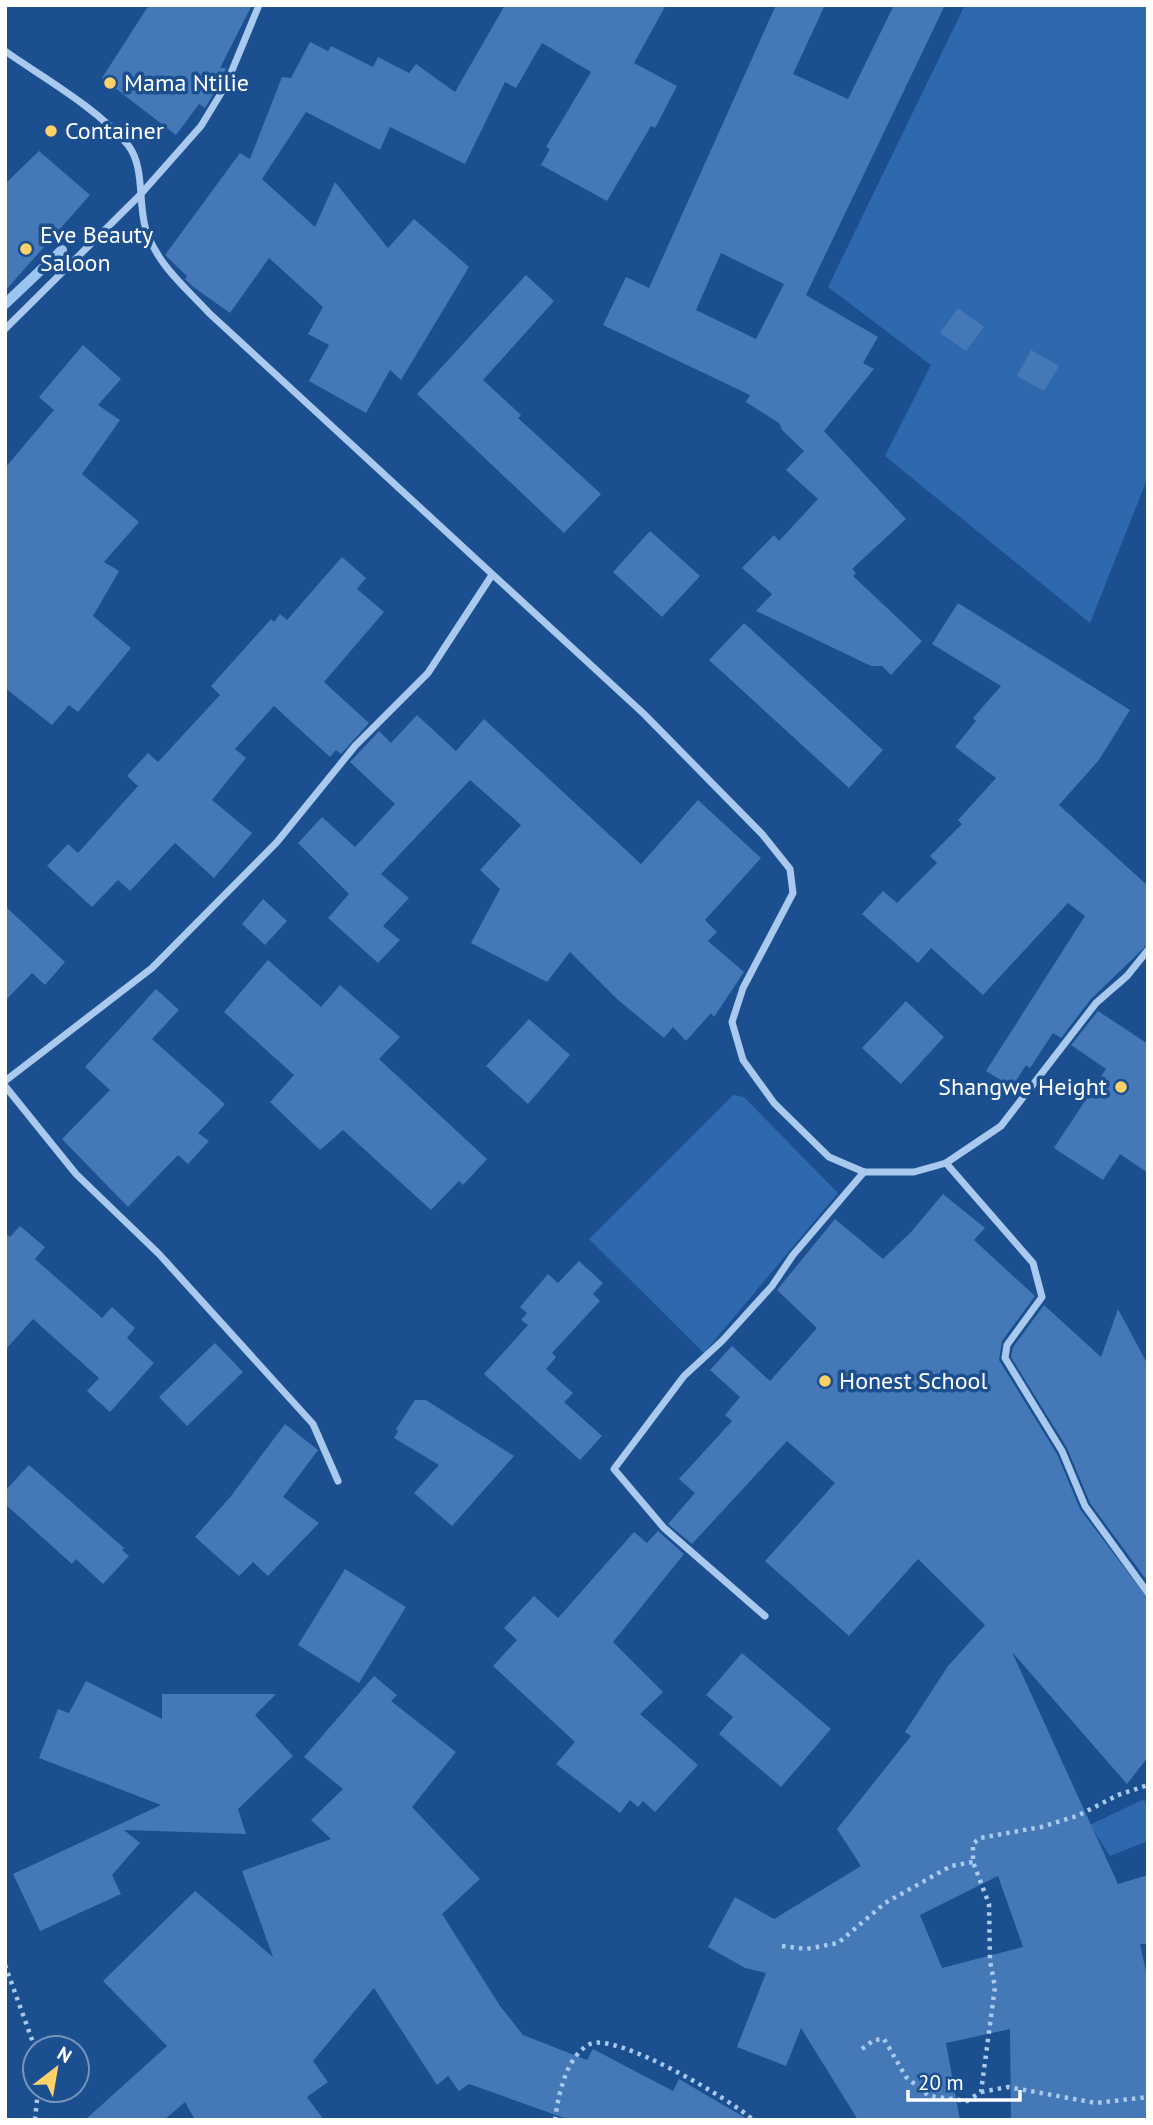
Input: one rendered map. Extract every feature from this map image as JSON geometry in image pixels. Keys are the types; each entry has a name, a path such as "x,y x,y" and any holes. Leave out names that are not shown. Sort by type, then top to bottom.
{"street":[{"path":"5,329 140,195 201,126 226,85 259,5"},
{"path":"5,51 93,113 129,147 137,170 146,232 161,262 209,313 644,713 762,834 790,869 793,893 743,988 732,1022 743,1060 774,1103 829,1157 864,1172 914,1172 946,1163 1002,1126 1096,1003 1127,976 1148,950"},
{"path":"338,1482 313,1424 159,1254 76,1174 5,1083 152,968 277,842 355,746 428,673 492,575"},
{"path":"946,1163 1033,1263 1042,1297 1007,1345 1005,1358 1062,1451 1085,1506 1148,1593"},
{"path":"765,1616 664,1528 614,1469 684,1376 722,1341 772,1286 793,1255 864,1172"}],"path":[{"path":"981,2092 995,1987 990,1961 989,1904 972,1862 973,1844 980,1838 1041,1827 1077,1816 1118,1795 1147,1786"},
{"path":"782,1946 806,1949 838,1943 885,1903 951,1866 972,1862"},
{"path":"5,1965 30,2034"},
{"path":"862,2049 874,2040 884,2039 906,2077 929,2096 967,2101 981,2092 1008,2087 1096,2103 1148,2097"},
{"path":"555,2120 560,2090 573,2061 586,2048 599,2042 665,2065 738,2106 753,2120"}],"shaded area":[{"path":"965,5 1148,5 1148,477 1090,623 885,456 931,365 828,287"},
{"path":"733,1095 744,1097 838,1193 704,1353 589,1239"},
{"path":"1144,1799 1148,1809 1148,1841 1110,1856 1090,1825"}],"building":[{"path":"149,5 252,5 220,68 226,68 221,82 205,108 199,104 176,135 102,78"},
{"path":"505,5 666,5 634,63 677,86 655,128 651,126 607,201 541,165 550,149 546,147 591,72 542,43 516,88 505,82 465,164 390,127 380,150 306,112 262,179 315,227 335,182 388,248 414,219 469,267 401,380 390,370 366,413 309,381 329,345 308,334 323,307 269,258 230,313 192,286 185,279 187,276 165,255 240,153 250,159 282,77 291,78 310,42 328,51 331,46 373,67 378,57 409,73 416,64 455,92"},
{"path":"776,5 825,5 793,74 848,99 894,5 945,5 806,295 878,337 863,363 874,369 824,431 906,519 852,569 856,573 853,576 922,641 891,675 882,666 871,666 756,611 772,594 742,568 774,535 779,541 818,499 786,470 804,451 782,430 779,423 746,402 750,395 603,325 626,277 649,288","holes":["721,253 784,284 756,339 696,310"]},
{"path":"39,151 90,195 5,291 5,184"},
{"path":"526,275 554,301 483,380 521,415 518,418 601,494 564,533 417,394"},
{"path":"958,308 984,327 966,351 940,333"},
{"path":"83,345 121,379 98,405 120,420 82,474 139,522 104,562 119,571 93,616 131,648 78,712 69,705 52,725 5,688 5,468 54,410 39,397"},
{"path":"1031,350 1059,366 1044,391 1017,376"},
{"path":"650,531 700,576 662,617 613,572"},
{"path":"342,557 366,578 357,589 384,612 324,682 369,723 341,754 336,750 330,757 274,706 235,749 246,758 212,800 252,833 214,878 175,843 130,891 118,880 92,907 47,866 68,844 78,853 138,786 127,776 148,753 158,762 220,695 211,686 271,619 274,622 280,614 287,620"},
{"path":"958,603 1130,710 1099,760 1059,805 1148,886 1148,944 1091,999 1061,1038 1053,1033 1030,1068 1026,1065 1012,1087 986,1071 1085,916 1068,903 983,995 931,948 918,963 862,914 883,891 897,903 937,863 930,856 962,824 958,820 996,778 955,747 976,721 973,718 1001,686 932,644"},
{"path":"744,623 883,750 849,788 709,660"},
{"path":"417,715 456,751 484,719 641,864 698,800 761,858 705,920 717,932 708,941 744,972 714,1017 711,1013 686,1041 673,1027 664,1038 617,999 570,952 547,982 471,943 500,889 480,870 521,825 470,780 381,874 409,898 383,926 400,940 378,963 328,918 349,894 298,843 322,817 355,847 395,804 350,762 379,731 391,743"},
{"path":"263,899 287,921 265,945 242,924"},
{"path":"5,906 65,962 45,985 32,973 5,1001"},
{"path":"268,960 321,1007 340,985 400,1037 379,1059 487,1159 463,1185 459,1181 431,1210 343,1130 320,1150 270,1102 294,1075 224,1012"},
{"path":"156,989 179,1010 152,1039 225,1104 198,1133 209,1141 188,1164 178,1155 128,1207 62,1139 110,1090 85,1067"},
{"path":"906,1001 944,1037 901,1084 862,1048"},
{"name":"Shangwe Height","path":"1098,1011 1148,1044 1148,1173 1120,1154 1103,1180 1054,1148 1106,1069 1071,1045"},
{"path":"529,1019 570,1055 528,1104 486,1066"},
{"path":"943,1194 985,1228 974,1240 1035,1296 1002,1341 999,1360 1057,1454 1080,1509 1148,1599 1148,1757 1127,1784 1012,1652 1118,1884 1148,1875 1148,1944 1140,1944 1148,1981 1148,2120 1011,2120 1010,2029 946,2043 960,2120 858,2120 801,2028 786,2066 737,2047 766,1973 745,1968 708,1947 735,1897 774,1919 861,1866 837,1829 911,1736 905,1732 948,1666 985,1625 918,1559 849,1636 765,1561 835,1483 787,1441 692,1544 668,1524 695,1493 679,1479 732,1421 725,1415 740,1397 710,1370 732,1346 770,1381 817,1328 777,1290 835,1219 883,1259 911,1232","holes":["998,1876 1023,1947 942,1968 920,1915"]},
{"path":"20,1226 45,1247 35,1259 102,1318 112,1307 135,1328 127,1338 154,1363 110,1412 87,1391 99,1378 33,1319 5,1350 5,1233 10,1237"},
{"path":"579,1261 603,1283 593,1294 600,1301 552,1353 556,1357 546,1369 573,1393 564,1402 602,1436 580,1460 484,1374 528,1325 521,1320 527,1313 520,1307 548,1274 558,1283"},
{"path":"1044,1305 1101,1357 1118,1309 1148,1365 1148,1582 1090,1503 1067,1448 1011,1357 1013,1347"},
{"path":"215,1343 243,1372 187,1426 159,1397"},
{"path":"415,1400 426,1400 514,1456 452,1526 414,1493 439,1465 394,1438 398,1431 396,1429"},
{"path":"285,1424 318,1450 283,1497 319,1523 268,1576 253,1562 239,1576 195,1537 231,1496"},
{"path":"29,1465 124,1548 122,1550 129,1556 103,1584 76,1559 72,1564 5,1504 5,1491"},
{"path":"658,1531 684,1554 613,1642 663,1692 640,1714 698,1765 655,1812 643,1801 638,1807 630,1800 620,1813 556,1764 575,1742 493,1666 517,1640 504,1628 534,1596 558,1618 634,1532 647,1543"},
{"path":"345,1569 406,1607 359,1683 298,1645"},
{"path":"742,1653 831,1729 781,1787 719,1734 733,1717 706,1695"},
{"path":"374,1676 397,1695 391,1701 456,1752 412,1807 480,1879 442,1914 500,2006 523,2035 587,2060 593,2049 673,2091 679,2079 749,2120 570,2120 469,2084 459,2091 448,2076 437,2085 374,1988 313,2061 328,2082 307,2097 324,2120 195,2120 185,2102 164,2120 85,2120 167,2046 103,1981 195,1891 273,1957 242,1871 331,1839 311,1820 343,1789 304,1757"},
{"path":"86,1681 162,1719 162,1694 276,1694 255,1715 293,1756 238,1809 246,1834 124,1830 140,1843 112,1875 121,1894 40,1931 13,1874 161,1805 39,1758 58,1709 69,1713"}],"waterway":[{"path":"5,304 62,250"}],"place":[{"name":"Mama Ntilie","path":"110,83"},
{"name":"Container","path":"51,131"},
{"name":"Eve Beauty Saloon","path":"26,249"},
{"name":"Shangwe Height","path":"1121,1087"},
{"name":"Honest School","path":"825,1381"}]}
